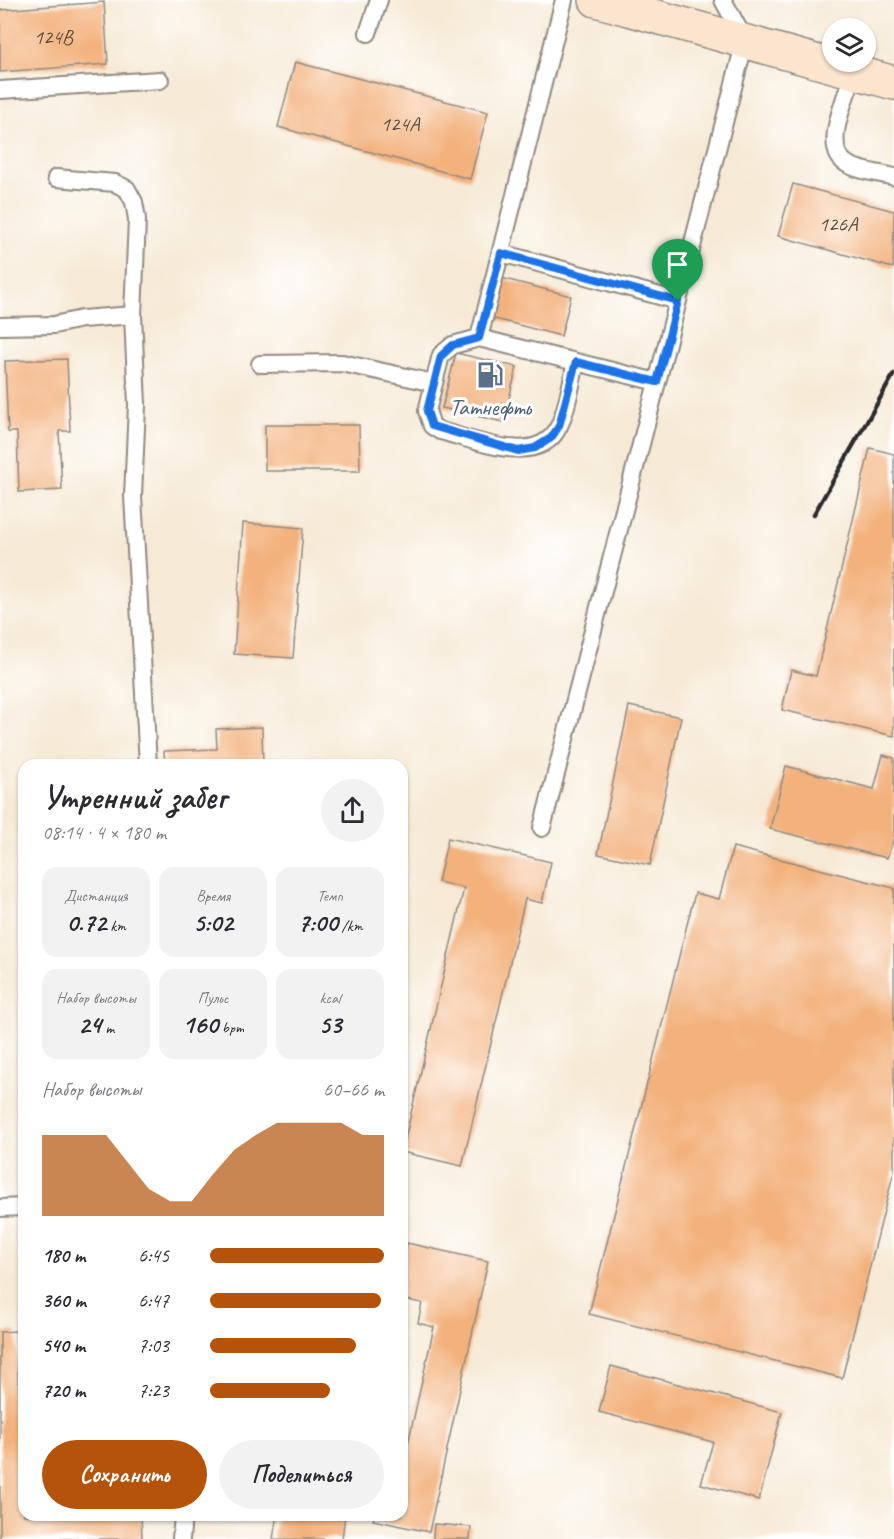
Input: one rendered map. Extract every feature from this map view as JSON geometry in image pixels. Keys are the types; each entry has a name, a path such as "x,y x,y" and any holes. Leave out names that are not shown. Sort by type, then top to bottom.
{"main road":[{"path":"596,0 822,63"},
{"path":"854,72 894,83"}],"lane":[{"path":"368,33 380,0"},
{"path":"479,338 564,0"},
{"path":"542,828 745,41 723,0"},
{"path":"854,72 834,138 834,150 839,159 849,166 894,177"},
{"path":"0,90 160,80"},
{"path":"56,178 115,183 127,189 134,202 137,219 133,315 137,405 133,496 148,759"},
{"path":"501,253 678,301"},
{"path":"0,326 54,325 82,319 133,315"},
{"path":"576,362 559,426 551,438 535,448 518,451 432,426 427,411 441,356 446,350 479,338 657,382"},
{"path":"260,364 342,363 434,383"},
{"path":"0,1208 18,1206"},
{"path":"181,1539 182,1521"}],"building":[{"path":"104,2 108,64 0,72 0,10"},
{"path":"295,62 488,112 470,179 278,127"},
{"path":"793,184 894,211 893,268 778,236"},
{"path":"501,278 571,296 561,336 491,318"},
{"path":"456,353 517,367 503,422 442,408"},
{"path":"67,359 70,431 59,431 62,490 19,492 17,432 8,432 5,361"},
{"path":"265,425 359,425 360,471 265,471"},
{"path":"870,448 894,454 894,736 782,710 791,670 816,676"},
{"path":"243,523 303,528 293,658 234,654"},
{"path":"629,706 681,717 650,865 598,854"},
{"path":"262,727 263,759 165,759 164,751 217,749 216,729"},
{"path":"883,755 894,758 894,837 887,858 770,829 786,766 874,789"},
{"path":"448,838 551,862 542,903 525,899 462,1166 408,1153 408,1126 464,888 438,882"},
{"path":"733,847 894,888 894,1171 842,1378 589,1314 695,893 719,899"},
{"path":"408,1243 488,1261 429,1532 378,1521 408,1521 408,1444 434,1327 418,1323 422,1303 408,1300"},
{"path":"16,1331 18,1521 141,1521 142,1539 0,1539 0,1332"},
{"path":"611,1366 782,1412 759,1500 701,1484 713,1442 599,1412"},
{"path":"276,1521 344,1521 342,1539 273,1539"},
{"path":"434,1524 471,1527 470,1539 433,1539"}],"railway":[{"path":"814,514 894,374"}],"place":[{"name":"Татнефть","path":"490,375"}],"route":[{"path":"501,253 678,301 657,382 576,362 559,426 551,438 535,448 518,451 440,431 432,426 428,419 427,411 441,356 453,345 479,338 501,253"}]}
